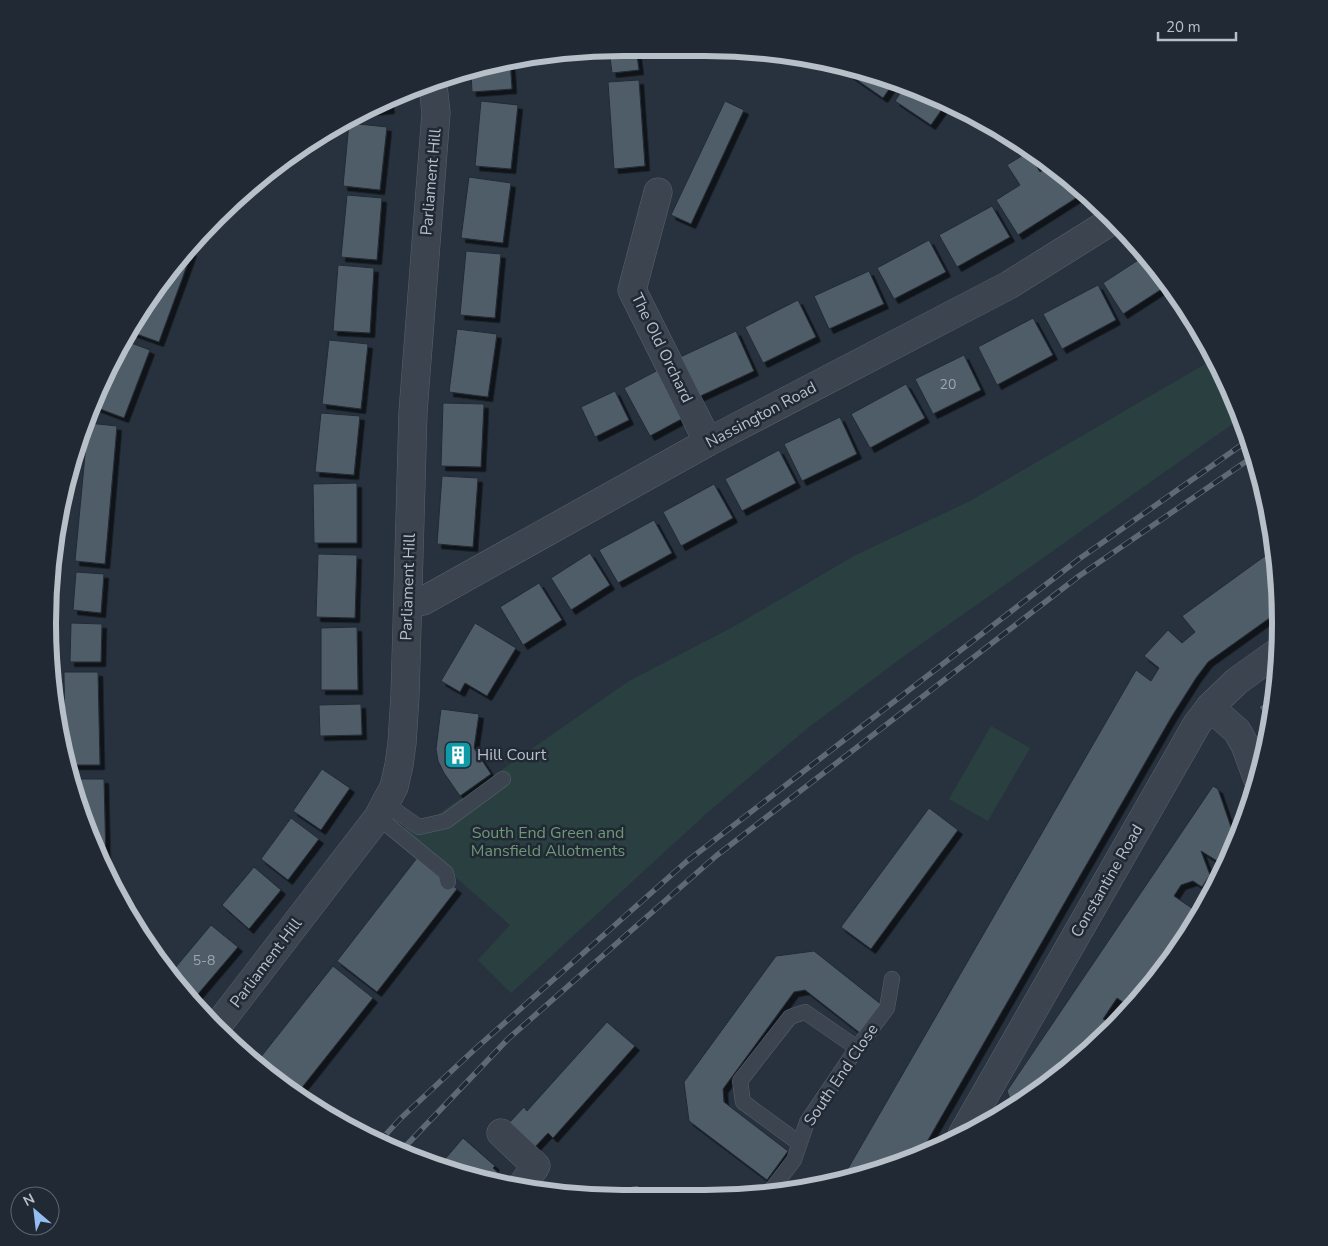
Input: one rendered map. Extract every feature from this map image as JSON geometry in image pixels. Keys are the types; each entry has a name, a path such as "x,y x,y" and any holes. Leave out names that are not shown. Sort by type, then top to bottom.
{"street":[{"name":"Parliament Hill","path":"220,1022 382,811 394,787 400,766 408,604 412,412 436,113 433,89"},
{"name":"The Old Orchard","path":"658,192 632,290 708,442"},
{"name":"Nassington Road","path":"408,604 423,601 708,442 1009,285 1107,224"},
{"name":"Constantine Road","path":"968,1125 1197,724 1210,707 1237,681 1271,657"},
{"path":"1210,707 1228,722 1241,737 1253,767"},
{"path":"501,1133 536,1166 525,1181"}],"lane":[{"path":"382,811 419,827 446,821 503,779"},
{"path":"382,811 446,874 448,882"},
{"name":"South End Close","path":"775,1185 794,1160 807,1122 857,1048 887,1008 892,979"},
{"path":"799,1143 743,1102 740,1081 790,1017 805,1012 857,1048"}],"green space":[{"name":"South End Green and Mansfield Allotments","path":"1208,363 1235,422 904,656 809,727 708,812 511,993 478,960 510,925 401,829 424,824 629,681 733,627 854,556 970,501"},
{"path":"991,726 1030,748 988,821 949,799"}],"building":[{"path":"610,56 637,56 639,70 612,73"},
{"path":"511,67 512,89 472,92 471,77"},
{"path":"851,76 890,87 883,98"},
{"path":"639,80 645,166 614,169 608,82"},
{"path":"901,91 942,109 931,125 895,101"},
{"path":"481,101 518,105 511,169 475,166"},
{"path":"725,101 744,110 691,224 671,215"},
{"path":"356,124 387,127 380,190 343,186 349,127"},
{"path":"1024,155 1034,162 1040,172 1045,169 1078,197 1018,235 996,200 1020,185 1007,165"},
{"path":"469,177 511,183 503,243 461,238"},
{"path":"347,195 382,198 377,260 341,257"},
{"path":"992,206 1010,237 957,267 939,235"},
{"path":"929,240 946,272 894,299 877,268"},
{"path":"466,251 501,254 495,318 460,315"},
{"path":"190,257 159,342 136,334 173,278"},
{"path":"1139,259 1162,289 1123,314 1103,283"},
{"path":"338,265 374,268 370,333 333,331"},
{"path":"869,271 884,304 829,329 814,296"},
{"path":"1098,285 1116,320 1062,349 1043,314"},
{"path":"798,300 816,337 763,363 745,327"},
{"path":"1033,318 1053,355 997,385 978,347"},
{"path":"457,329 497,334 488,397 449,392"},
{"path":"736,331 754,371 694,399 676,359"},
{"path":"329,340 368,344 361,409 322,404"},
{"path":"131,343 150,350 124,418 98,408"},
{"path":"964,355 981,390 933,414 915,379"},
{"path":"662,368 687,416 650,436 624,388"},
{"path":"906,384 925,418 870,448 851,414"},
{"path":"615,391 629,420 595,437 581,407"},
{"path":"443,403 484,404 481,467 441,466"},
{"path":"321,413 360,416 354,475 315,472"},
{"path":"840,417 857,454 802,481 784,444"},
{"path":"93,423 117,426 105,564 75,561 86,440"},
{"path":"779,450 796,483 742,511 725,479"},
{"path":"442,476 478,478 473,547 437,544"},
{"path":"357,483 357,543 314,543 313,484"},
{"path":"714,484 733,518 681,546 663,512"},
{"path":"654,520 672,553 618,583 599,550"},
{"path":"590,553 610,585 571,610 551,578"},
{"path":"318,554 357,555 355,618 316,617"},
{"path":"1268,554 1272,616 1208,662 1196,678 1172,716 925,1146 887,1160 846,1171 1136,670 1151,681 1159,668 1144,656 1168,630 1182,643 1195,632 1182,616"},
{"path":"76,572 104,574 101,613 73,610"},
{"path":"539,583 562,620 523,645 500,607"},
{"path":"71,623 102,624 101,662 70,662"},
{"path":"475,623 516,648 487,696 465,683 460,692 441,681"},
{"path":"357,627 358,690 321,690 321,628"},
{"path":"64,672 98,672 100,765 75,765 65,720"},
{"path":"1266,702 1264,714 1259,707"},
{"path":"361,704 362,735 320,736 319,705"},
{"name":"Hill Court","path":"441,709 479,714 474,748 491,774 460,796 438,761 436,749"},
{"path":"322,769 350,788 321,830 293,811"},
{"path":"79,779 104,779 106,854 86,805"},
{"path":"1213,786 1218,789 1232,831 1219,862 1201,851 1210,875 1202,887 1193,881 1181,885 1174,896 1194,910 1176,938 1155,968 1125,1004 1117,998 1103,1019 1108,1022 1079,1049 1050,1073 1010,1100 1007,1091"},
{"path":"929,808 958,830 871,949 841,927"},
{"path":"291,818 319,839 288,880 261,859"},
{"path":"417,858 457,889 377,992 337,961"},
{"path":"254,867 281,890 249,929 222,905"},
{"path":"211,925 238,947 196,996 174,969"},
{"path":"814,951 882,1005 860,1033 805,990 794,992 723,1089 724,1102 788,1151 767,1180 689,1121 684,1082 776,956"},
{"path":"333,966 373,998 301,1089 260,1058"},
{"path":"607,1022 635,1046 553,1138 548,1133 534,1148 508,1124 524,1107 527,1111"},
{"path":"463,1138 495,1166 493,1168 502,1177 476,1170 444,1161"},
{"path":"637,1185 644,1190 623,1190 614,1190"}],"railway":[{"path":"384,1137 400,1119 474,1050 686,862 1079,559 1243,444"},
{"path":"405,1147 508,1039 716,856 1079,576 1248,460"}],"place":[{"name":"Hill Court","path":"458,755"}]}
